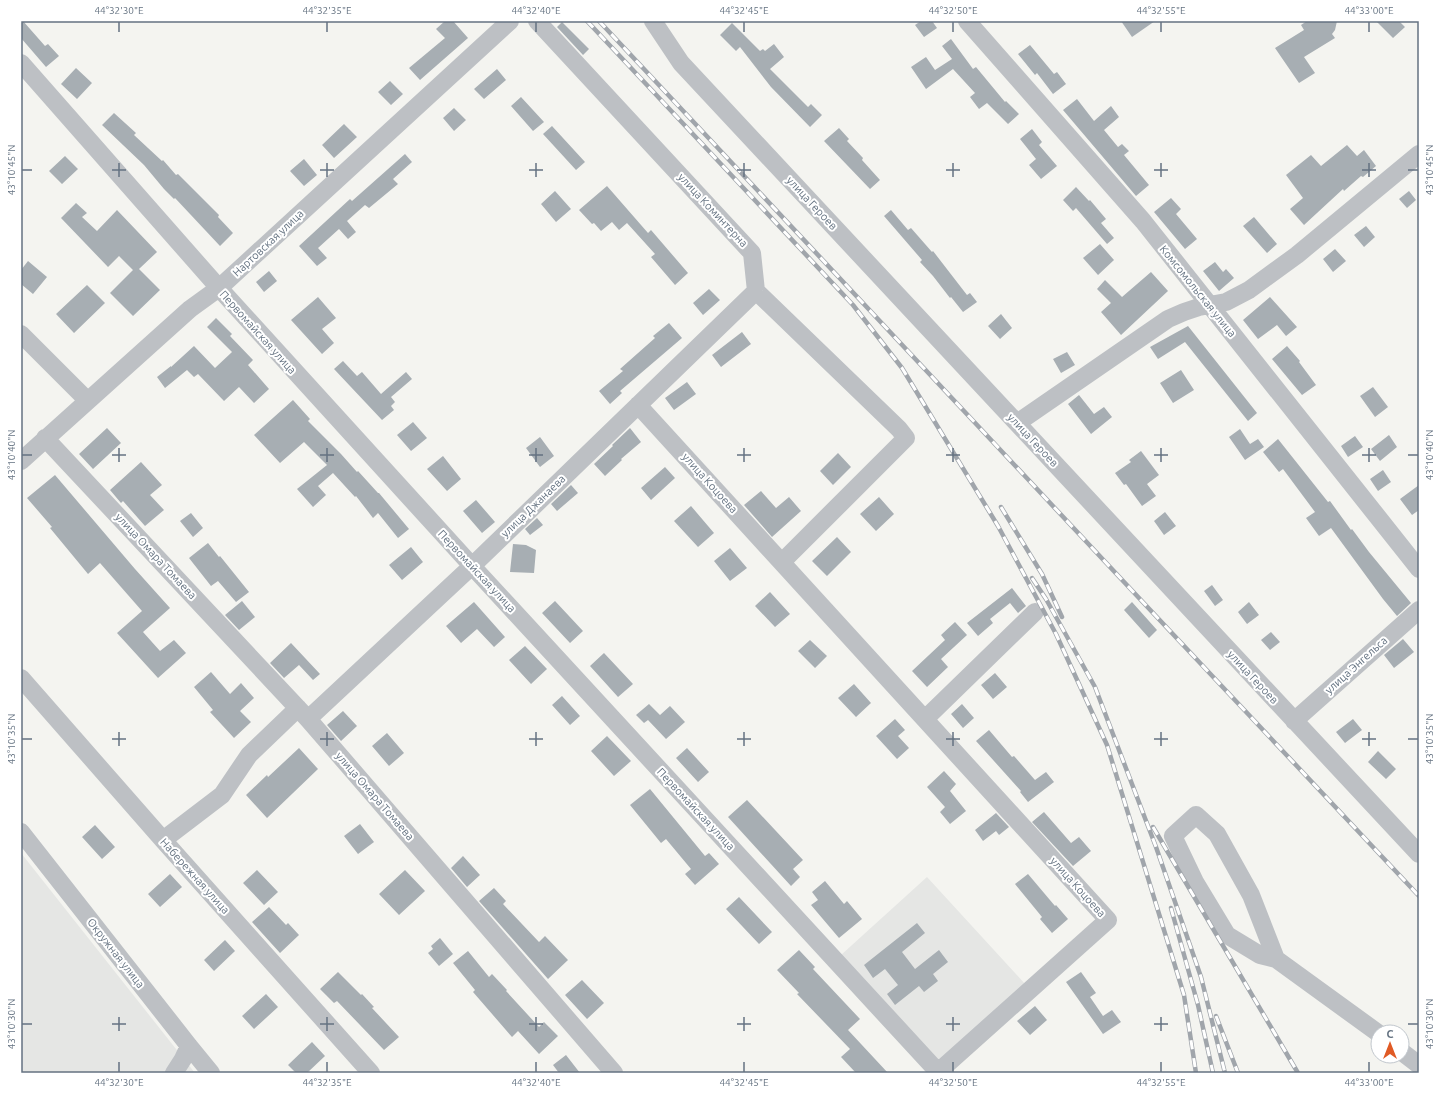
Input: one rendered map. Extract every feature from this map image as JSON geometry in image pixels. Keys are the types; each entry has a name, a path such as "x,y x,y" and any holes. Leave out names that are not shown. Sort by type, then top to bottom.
{"street":[{"name":"Нартовская улица","path":"21,460 190,309 219,288 510,21"},
{"name":"улица Коминтерна","path":"537,21 752,252 756,291"},
{"name":"улица Героев","path":"653,21 680,63 1419,854"},
{"name":"Комсомольская улица","path":"967,21 1143,221 1419,569"},
{"name":"Первомайская улица","path":"21,63 219,288 938,1073"},
{"path":"1017,423 1168,319 1199,307 1211,306 1226,302 1255,286 1297,255 1419,154"},
{"name":"улица Джанаева","path":"163,840 222,795 249,755 303,713 472,566 756,291"},
{"path":"756,291 899,429 906,438 782,562"},
{"path":"21,334 87,400"},
{"name":"улица Коцоева","path":"638,405 1108,920 938,1073"},
{"name":"улица Омара Томаева","path":"45,438 303,713 614,1073"},
{"name":"улица Энгельса","path":"1294,721 1419,610"},
{"path":"925,719 1035,612"},
{"name":"Набережная улица","path":"21,678 371,1073"},
{"path":"1276,959 1251,895 1217,834 1196,815 1173,836 1195,882 1227,935 1260,955 1276,959 1370,1027"},
{"name":"Окружная улица","path":"21,832 211,1073"},
{"path":"174,1073 184,1059 189,1046"},
{"path":"1410,1058 1419,1065"}],"shaded area":[{"path":"21,853 195,1073 21,1073"},
{"path":"927,877 1026,985 940,1063 841,955"}],"building":[{"path":"21,21 23,21 45,46 48,44 59,56 46,67 21,38"},
{"path":"445,21 453,21 468,38 420,80 409,68 445,38 436,29"},
{"path":"921,21 932,21 937,28 924,37 915,25"},
{"path":"1121,21 1155,21 1132,37"},
{"path":"1307,21 1337,21 1335,30 1332,34 1335,38 1304,57 1315,73 1299,83 1275,48 1304,30 1301,25"},
{"path":"1376,21 1399,21 1405,27 1393,38"},
{"path":"562,22 589,49 583,55 557,27"},
{"path":"732,23 760,51 763,49 765,51 774,44 784,57 770,69 808,107 811,104 822,115 810,127 771,87 740,47 736,51 720,35"},
{"path":"951,39 973,69 976,67 1005,102 1006,101 1019,114 1008,124 987,103 979,109 970,97 975,93 953,69 926,89 911,67 926,57 935,70 952,59 942,46"},
{"path":"1030,45 1054,74 1057,72 1066,84 1053,94 1037,73 1035,75 1018,54"},
{"path":"76,68 92,83 77,99 61,84"},
{"path":"497,69 506,80 484,99 474,89"},
{"path":"390,81 403,94 391,105 378,92"},
{"path":"521,97 544,122 533,131 511,106"},
{"path":"1077,99 1094,121 1111,106 1119,117 1104,130 1118,147 1122,144 1129,151 1124,155 1149,185 1136,196 1063,110"},
{"path":"454,108 466,120 454,131 443,118"},
{"path":"114,113 136,133 134,135 162,161 163,160 176,175 178,174 219,215 218,217 233,233 220,246 175,198 174,199 164,189 144,165 102,125"},
{"path":"344,124 357,137 334,158 322,145"},
{"path":"552,126 585,162 576,170 543,134"},
{"path":"839,128 849,139 847,141 863,158 862,160 880,180 870,189 824,141"},
{"path":"1032,129 1042,142 1039,145 1057,166 1041,179 1029,165 1036,159 1020,139"},
{"path":"1347,145 1357,156 1364,150 1376,166 1363,177 1361,176 1344,191 1343,189 1304,225 1290,209 1303,198 1286,175 1311,155 1321,166"},
{"path":"405,154 412,162 393,179 398,184 369,208 365,205 347,221 356,232 348,239 339,229 318,248 327,258 317,266 299,246 350,199 352,201"},
{"path":"65,156 78,169 62,184 49,171"},
{"path":"304,159 317,175 304,186 290,171"},
{"path":"607,186 648,233 651,230 688,273 675,285 651,257 655,254 627,223 619,230 612,222 601,231 579,210"},
{"path":"1076,187 1089,201 1090,200 1106,219 1101,223 1114,238 1107,244 1076,208 1073,211 1063,200"},
{"path":"555,191 571,209 556,222 541,204"},
{"path":"1409,191 1416,200 1407,208 1399,199"},
{"path":"1171,198 1181,209 1176,214 1197,239 1185,249 1154,212"},
{"path":"76,203 87,213 82,217 97,231 117,210 157,252 139,269 160,290 133,316 110,293 133,270 119,256 108,267 61,218"},
{"path":"891,210 908,230 911,228 932,252 933,251 967,295 970,293 977,302 963,312 920,262 922,260 884,216"},
{"path":"1254,217 1277,244 1267,253 1243,226"},
{"path":"1366,226 1375,237 1364,247 1354,235"},
{"path":"1100,244 1114,260 1098,275 1083,258"},
{"path":"1335,249 1346,261 1333,272 1323,259"},
{"path":"28,261 47,277 33,294 21,284 21,270"},
{"path":"1215,262 1223,272 1226,269 1234,278 1219,291 1203,271"},
{"path":"269,271 277,281 264,292 256,282"},
{"path":"1151,272 1168,291 1121,335 1101,312 1111,303 1097,289 1105,280 1122,297"},
{"path":"87,285 105,303 74,333 56,314"},
{"path":"709,289 720,300 703,315 693,303"},
{"path":"318,297 336,318 322,329 334,343 322,354 291,320"},
{"path":"1270,297 1297,327 1286,336 1277,325 1258,339 1243,320"},
{"path":"1001,314 1012,328 1000,339 988,326"},
{"path":"216,318 232,334 230,336 253,360 248,365 269,389 254,403 239,387 224,401 198,374 194,377 187,370 165,388 157,377 171,367 194,346 215,368 232,352 207,327"},
{"path":"669,323 682,338 620,391 622,393 610,404 599,391 623,371 620,369 655,338 653,336"},
{"path":"1188,326 1257,413 1248,421 1185,342 1158,359 1150,347"},
{"path":"742,332 751,344 721,367 712,355"},
{"path":"1287,346 1300,361 1299,362 1316,385 1302,395 1272,359"},
{"path":"1067,352 1075,365 1061,373 1053,359"},
{"path":"343,361 357,376 362,372 381,394 406,372 412,379 391,397 395,402 391,406 394,410 382,420 334,369"},
{"path":"1181,370 1194,390 1173,403 1160,383"},
{"path":"687,382 696,394 674,410 665,398"},
{"path":"1373,387 1388,407 1375,417 1360,396"},
{"path":"1079,395 1094,414 1104,407 1112,417 1091,434 1068,404"},
{"path":"293,400 310,419 308,421 379,493 409,529 398,538 378,513 373,518 356,496 355,497 333,473 318,486 326,495 313,507 297,489 327,465 304,442 280,463 254,435"},
{"path":"413,422 427,438 411,451 397,435"},
{"path":"107,428 121,443 93,469 79,454"},
{"path":"630,428 641,442 621,459 622,460 605,476 594,464"},
{"path":"1240,429 1250,444 1258,439 1264,447 1245,460 1229,437"},
{"path":"1389,435 1397,447 1380,461 1371,449"},
{"path":"1355,436 1363,447 1348,457 1341,446"},
{"path":"540,437 554,456 540,467 526,448"},
{"path":"1278,439 1328,502 1330,501 1351,530 1352,529 1411,603 1397,616 1331,528 1319,536 1306,518 1315,512 1283,469 1279,472 1263,452"},
{"path":"1141,451 1159,475 1147,484 1156,496 1142,506 1126,484 1124,485 1115,473 1131,462 1129,460"},
{"path":"838,453 851,467 833,485 820,471"},
{"path":"443,456 461,479 447,491 427,469"},
{"path":"141,462 162,485 150,495 164,510 145,526 123,501 121,503 110,490"},
{"path":"665,467 675,478 651,500 641,488"},
{"path":"1383,470 1391,482 1378,491 1370,479"},
{"path":"55,475 170,608 143,632 160,651 174,640 186,653 158,678 117,633 142,611 100,563 88,574 50,528 52,527 27,498"},
{"path":"571,485 578,493 557,511 551,504"},
{"path":"1419,485 1419,510 1412,515 1400,499"},
{"path":"761,491 776,508 789,497 801,511 772,537 744,505"},
{"path":"879,497 894,514 876,531 860,514"},
{"path":"476,500 495,522 482,533 463,511"},
{"path":"691,506 714,533 698,547 674,521"},
{"path":"1165,512 1176,526 1164,535 1154,521"},
{"path":"191,513 203,528 193,537 180,521"},
{"path":"537,518 543,525 530,535 525,529"},
{"path":"837,537 851,552 827,576 812,561"},
{"path":"208,543 249,592 236,602 218,581 211,586 189,558"},
{"path":"513,544 526,545 536,550 534,573 510,572"},
{"path":"411,547 423,562 402,580 389,565"},
{"path":"730,548 747,568 730,581 714,561"},
{"path":"1212,585 1223,600 1215,606 1204,591"},
{"path":"1012,588 1026,606 1018,613 1010,603 990,619 993,623 978,636 967,623"},
{"path":"770,592 790,614 775,627 755,606"},
{"path":"242,601 255,617 239,630 225,615"},
{"path":"555,601 583,631 570,643 542,613"},
{"path":"474,602 505,637 494,647 477,629 461,643 446,626"},
{"path":"1132,602 1157,630 1149,638 1124,610"},
{"path":"1249,602 1259,615 1247,624 1238,612"},
{"path":"955,622 967,635 941,659 948,667 927,687 912,671 945,640 941,635"},
{"path":"1271,632 1280,642 1270,650 1261,640"},
{"path":"1403,639 1414,652 1394,668 1384,655"},
{"path":"810,640 827,656 815,668 798,651"},
{"path":"291,643 320,674 313,680 299,665 284,678 270,663"},
{"path":"525,646 547,669 531,684 509,660"},
{"path":"604,653 633,684 618,697 590,666"},
{"path":"211,672 230,694 241,683 254,698 240,711 251,722 234,738 210,712 213,710 194,687"},
{"path":"995,673 1007,687 993,699 981,685"},
{"path":"854,684 871,703 856,717 838,698"},
{"path":"562,696 580,716 570,725 552,705"},
{"path":"649,704 660,715 670,706 685,722 666,739 648,720 644,723 636,715"},
{"path":"962,704 974,718 963,728 951,714"},
{"path":"343,711 357,726 341,741 327,725"},
{"path":"895,719 905,730 898,736 909,748 897,759 876,736"},
{"path":"1353,719 1362,730 1345,743 1336,732"},
{"path":"989,730 1012,757 1014,756 1035,780 1046,772 1054,782 1028,802 1020,792 1021,791 976,741"},
{"path":"387,733 404,753 389,766 372,746"},
{"path":"607,736 631,761 614,776 591,751"},
{"path":"299,748 318,769 267,818 246,795"},
{"path":"687,748 709,772 698,782 676,758"},
{"path":"1378,751 1396,769 1386,779 1368,762"},
{"path":"944,771 956,784 950,791 966,811 950,824 940,812 945,807 927,787"},
{"path":"650,789 705,856 709,853 719,864 695,885 685,874 691,869 666,839 661,843 630,805"},
{"path":"747,800 803,860 793,869 800,877 791,886 728,817"},
{"path":"1044,812 1071,843 1079,837 1091,851 1073,866 1032,822"},
{"path":"996,813 1009,827 999,835 996,831 983,841 975,830"},
{"path":"360,824 374,842 358,854 344,836"},
{"path":"95,825 115,847 102,859 82,837"},
{"path":"463,856 480,875 467,887 451,868"},
{"path":"257,870 278,892 264,905 243,883"},
{"path":"405,870 425,891 399,915 379,894"},
{"path":"170,874 182,887 160,907 148,894"},
{"path":"1028,874 1068,919 1052,933 1040,919 1042,917 1015,884"},
{"path":"825,881 844,904 847,901 862,919 839,938 811,905 818,900 812,892"},
{"path":"494,888 506,901 503,904 539,942 545,936 568,960 548,979 479,901"},
{"path":"739,897 772,932 759,944 726,909"},
{"path":"269,907 286,925 288,923 299,935 280,953 252,922"},
{"path":"917,923 925,933 902,952 915,969 939,950 948,962 933,974 938,981 924,992 919,986 895,1005 887,994 898,985 885,969 873,978 864,965"},
{"path":"440,938 453,954 439,966 428,953 433,949 431,946"},
{"path":"225,940 235,951 214,971 204,960"},
{"path":"799,950 815,967 813,969 860,1019 848,1030 888,1073 856,1073 841,1057 850,1049 797,994 799,993 777,970"},
{"path":"468,951 489,977 492,974 539,1027 544,1022 558,1036 539,1054 518,1031 512,1037 473,992 475,990 453,963"},
{"path":"338,972 361,995 362,994 374,1007 372,1008 399,1037 384,1050 337,1001 334,1003 320,989"},
{"path":"1081,972 1096,993 1090,997 1103,1016 1112,1010 1121,1022 1103,1034 1066,982"},
{"path":"582,980 604,1003 587,1019 565,995"},
{"path":"266,994 278,1007 254,1029 242,1016"},
{"path":"1035,1006 1047,1020 1030,1035 1017,1021"},
{"path":"312,1042 325,1056 307,1073 296,1073 288,1065"},
{"path":"566,1055 580,1073 559,1073 553,1065"}],"railway":[{"path":"587,21 853,305 902,368 998,526 1056,634 1107,745 1184,995 1196,1073"},
{"path":"599,21 1419,896"},
{"path":"1001,507 1042,574 1062,617"},
{"path":"1032,578 1046,599 1095,687 1156,847 1201,977 1225,1073"},
{"path":"1153,827 1298,1073"},
{"path":"1171,908 1198,1005 1213,1073"},
{"path":"1216,1016 1238,1073"}]}
